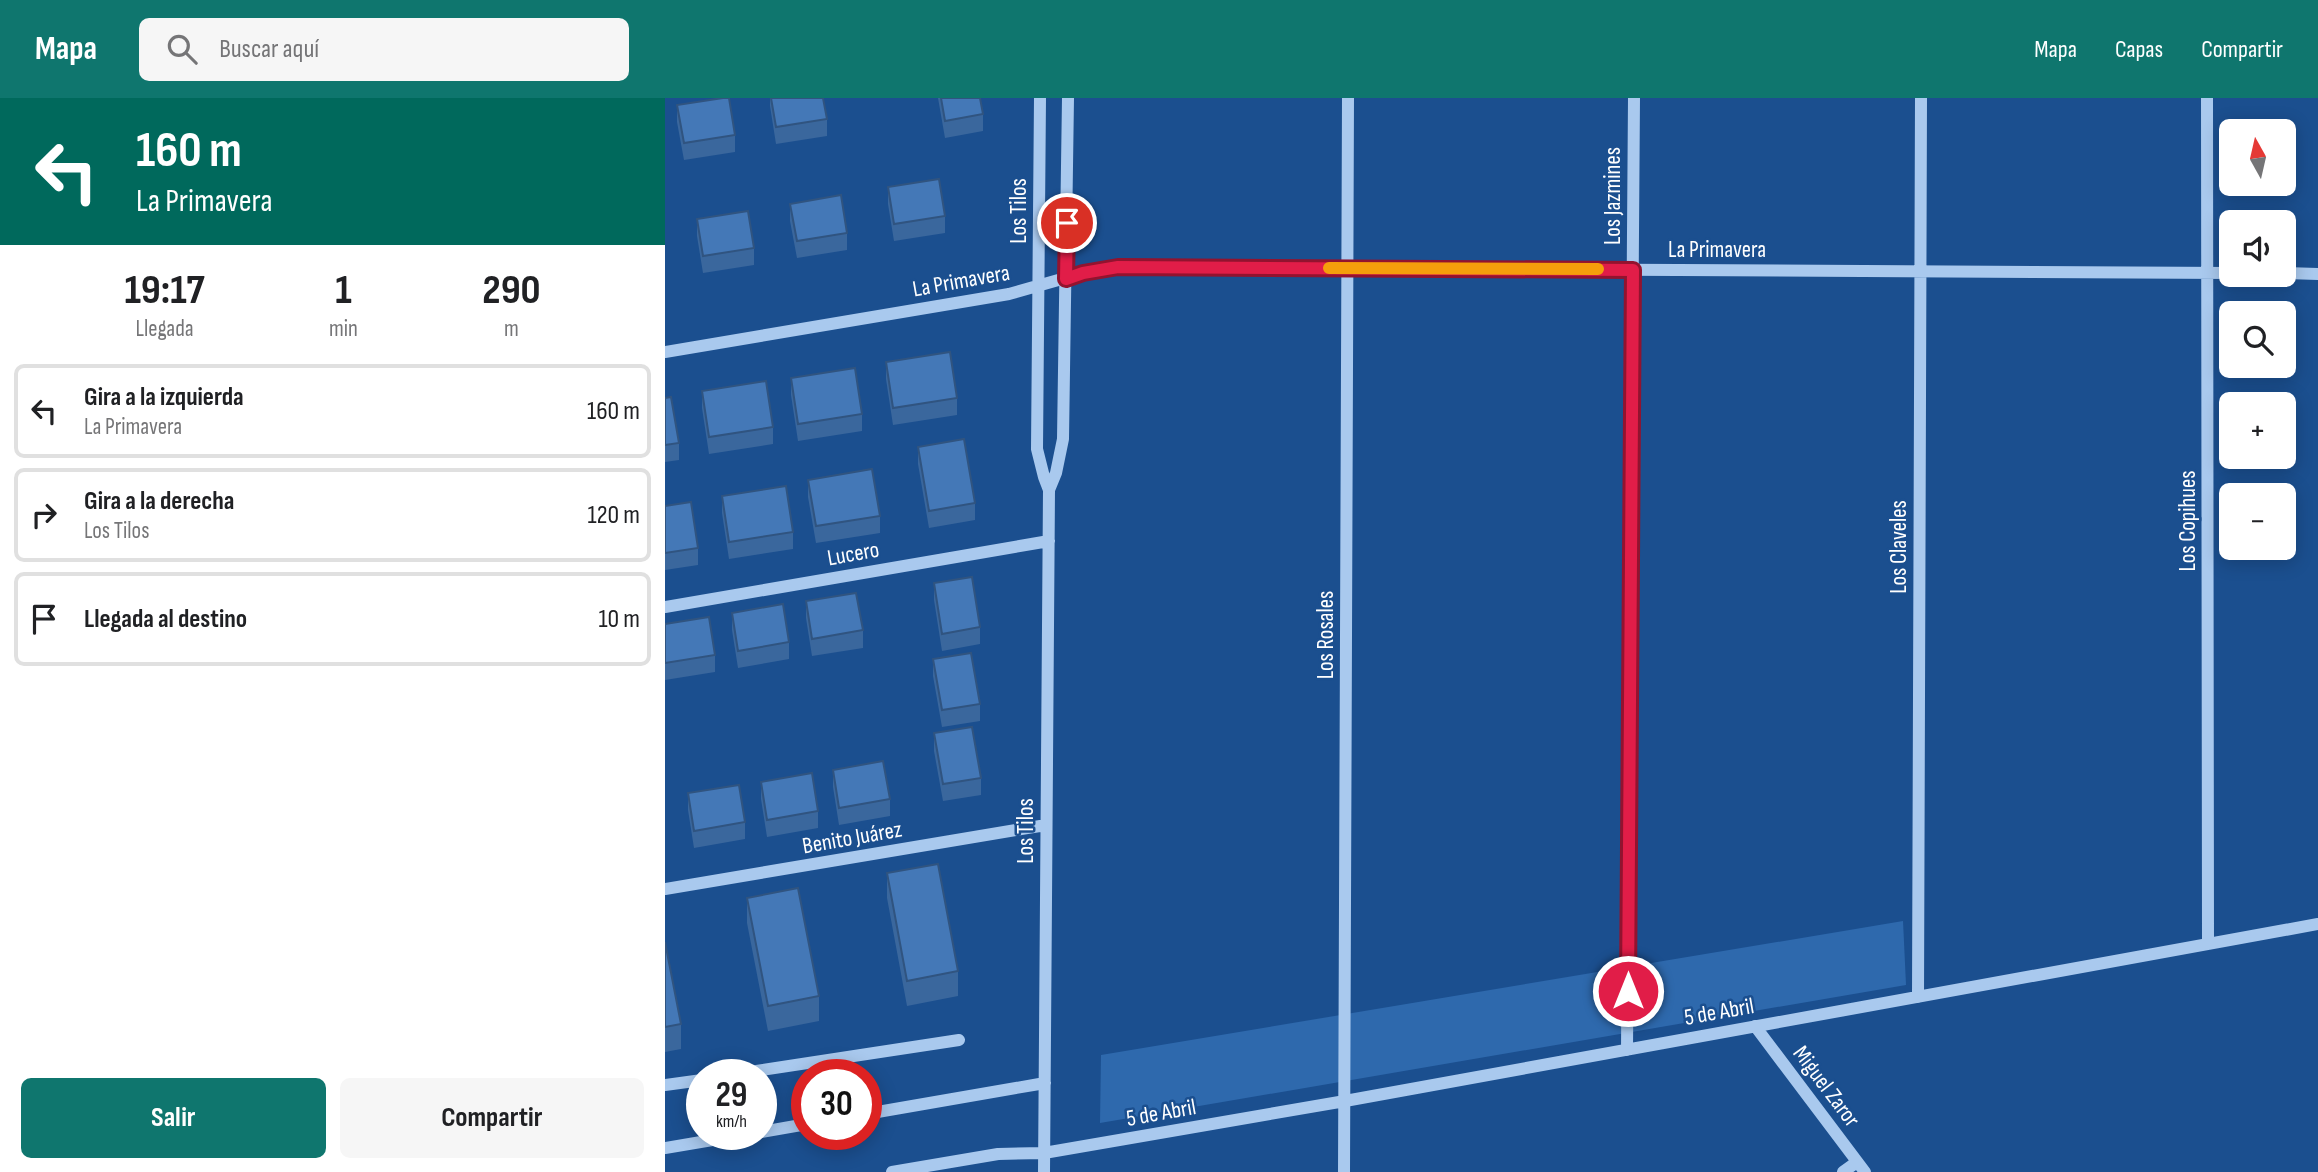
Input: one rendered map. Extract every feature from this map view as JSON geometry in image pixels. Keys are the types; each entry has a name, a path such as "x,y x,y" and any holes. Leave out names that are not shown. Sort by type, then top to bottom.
{"street":[{"name":"Los Tilos","path":"1040,98 1037,449 1049,490 1044,1172"},
{"name":"Los Tilos","path":"1049,490 1056,473 1063,439 1068,98"},
{"name":"Los Rosales","path":"1345,1172 1348,98"},
{"name":"Los Jazmines","path":"1627,1050 1634,98"},
{"name":"Los Claveles","path":"1917,996 1921,98"},
{"name":"Los Copihues","path":"2207,98 2208,944"},
{"name":"La Primavera","path":"665,352 995,296 1083,273 1118,267 2219,273"},
{"path":"2296,273 2318,274"},
{"name":"Lucero","path":"665,607 1049,541"},
{"name":"Benito Juárez","path":"665,890 1046,825"},
{"name":"5 de Abril","path":"893,1172 998,1154 1044,1153 1345,1101 2318,924"},
{"name":"Miguel Zaror","path":"1755,1026 1861,1167"},
{"path":"777,1068 959,1040"},
{"path":"665,1085 686,1082"},
{"path":"882,1111 1045,1083"},
{"path":"665,1148 686,1144"},
{"path":"1843,1172 1861,1167"}],"shaded area":[{"path":"1903,921 1906,985 1100,1123 1101,1055"}],"building":[{"path":"729,98 735,135 684,143 677,105"},
{"path":"771,98 823,98 827,119 776,127"},
{"path":"941,98 980,98 983,114 945,121"},
{"path":"939,179 945,216 894,224 888,187"},
{"path":"841,195 847,233 797,241 790,204"},
{"path":"748,211 754,248 703,256 697,219"},
{"path":"950,352 957,398 893,408 886,362"},
{"path":"855,368 862,414 798,424 791,378"},
{"path":"766,381 773,427 709,437 702,391"},
{"path":"671,397 679,443 665,445 665,398"},
{"path":"964,439 975,503 929,511 918,447"},
{"path":"872,469 880,516 816,526 808,480"},
{"path":"786,486 793,532 729,542 722,496"},
{"path":"691,502 698,548 665,553 665,506"},
{"path":"972,577 980,627 942,634 934,583"},
{"path":"856,593 863,630 812,639 806,601"},
{"path":"783,604 789,642 738,651 732,613"},
{"path":"709,617 715,655 665,663 665,624"},
{"path":"971,653 980,704 942,710 933,659"},
{"path":"972,727 981,778 943,784 934,733"},
{"path":"883,761 890,799 839,808 833,770"},
{"path":"812,773 818,811 767,820 761,782"},
{"path":"739,785 745,822 694,831 688,793"},
{"path":"938,864 958,971 907,981 887,873"},
{"path":"798,888 819,996 768,1006 747,898"},
{"path":"665,942 681,1024 665,1027"}],"slow traffic":[{"path":"1329,268 1598,269"}],"route":[{"path":"1067,223 1066,279 1118,267 1633,270 1628,991"}]}
